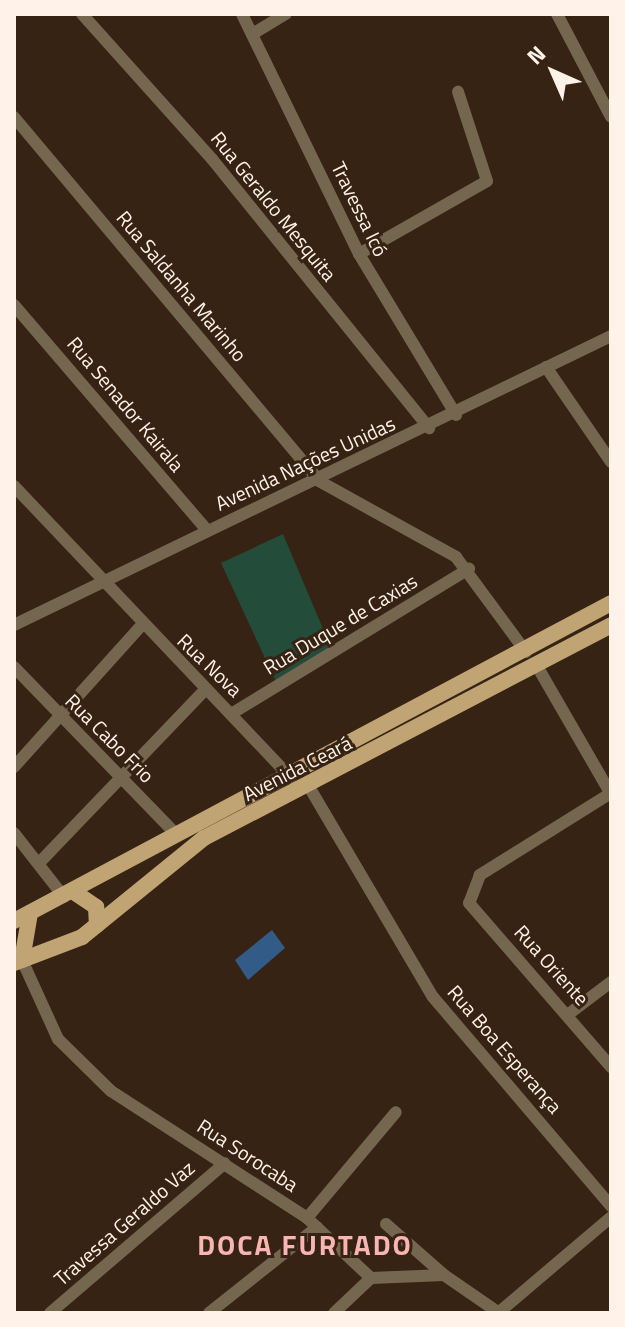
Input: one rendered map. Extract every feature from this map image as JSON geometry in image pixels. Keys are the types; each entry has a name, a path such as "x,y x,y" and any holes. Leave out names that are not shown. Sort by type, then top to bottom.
{"main road":[{"name":"Avenida Ceará","path":"14,921 291,778 611,603"},
{"name":"Avenida Ceará","path":"18,961 97,925 193,846 611,625"},
{"path":"69,894 96,907 97,925"},
{"path":"18,961 30,913"}],"street":[{"name":"Rua Geraldo Mesquita","path":"82,14 212,159 429,428"},
{"name":"Travessa Icó","path":"242,14 254,33 359,254 456,415"},
{"path":"254,33 286,14"},
{"path":"557,14 611,117"},
{"path":"359,254 487,181 458,92"},
{"name":"Rua Saldanha Marinho","path":"14,117 319,481 469,569"},
{"name":"Rua Senador Kairala","path":"14,305 19,318 207,530"},
{"name":"Avenida Nações Unidas","path":"14,625 207,530 319,481 456,415 611,336"},
{"path":"546,367 611,462"},
{"name":"Rua Nova","path":"14,486 140,627 206,689 291,778"},
{"path":"469,569 526,652"},
{"name":"Rua Duque de Caxias","path":"231,714 469,569"},
{"path":"14,767 140,627"},
{"path":"537,666 611,794"},
{"name":"Rua Cabo Frio","path":"14,667 178,836"},
{"path":"40,862 206,689"},
{"name":"Rua Boa Esperança","path":"308,785 433,997 611,1206"},
{"name":"Rua Oriente","path":"611,794 480,875 471,889 477,913 570,1013 611,1067"},
{"path":"14,833 69,894"},
{"name":"Rua Sorocaba","path":"18,961 77,1062 312,1222 371,1278"},
{"path":"570,1013 611,982"},
{"path":"209,1313 312,1222 396,1112"},
{"name":"Travessa Geraldo Vaz","path":"50,1313 225,1163"},
{"path":"386,1224 444,1275 499,1313 611,1217"},
{"path":"334,1313 371,1278 444,1275"}],"green space":[{"path":"283,534 332,650 276,682 221,563"}],"water":[{"path":"272,930 285,948 248,980 235,960"}],"district":[{"name":"DOCA FURTADO","path":"305,1245"}]}
